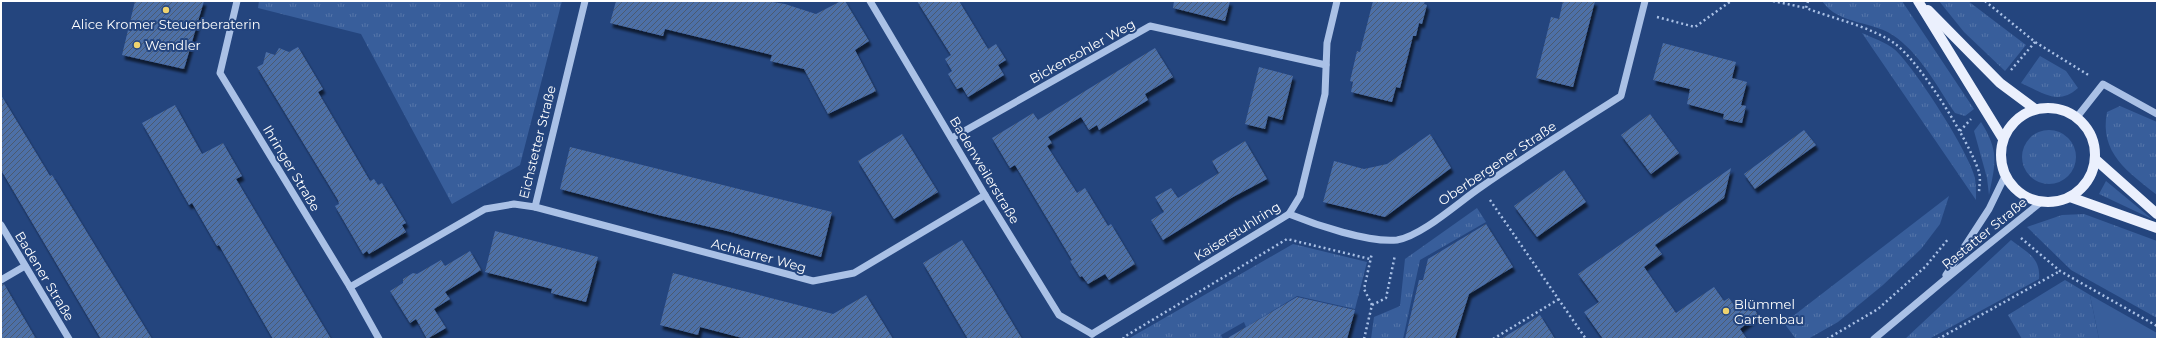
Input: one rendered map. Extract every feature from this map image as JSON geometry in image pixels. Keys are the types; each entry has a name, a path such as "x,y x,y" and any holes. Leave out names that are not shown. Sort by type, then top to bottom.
{"main road":[{"path":"1918,1 2000,83 2035,109"},
{"path":"1918,1 2003,139"},
{"path":"2050,108 2064,110 2077,117 2087,129 2094,143 2095,158 2091,174 2083,187 2070,197 2056,202 2041,202 2026,198 2014,188 2005,176 2000,157 2003,139 2010,126 2021,116 2035,109 2050,108"},
{"path":"2095,158 2157,214"},
{"path":"2070,197 2157,228"}],"street":[{"name":"Ihringer Straße","path":"237,1 220,73 350,287 379,339"},
{"name":"Eichstetter Straße","path":"350,287 485,209 514,204 535,207 585,1"},
{"name":"Badenweilerstraße","path":"870,1 985,195 1060,315 1091,336"},
{"name":"Kaiserstuhlring","path":"1091,336 1289,214 1300,196 1325,94 1327,43 1337,1"},
{"name":"Oberbergener Straße","path":"1289,214 1315,224 1376,239 1398,240 1419,231 1481,187 1621,96 1645,1"},
{"name":"Bickensohler Weg","path":"952,138 1150,26 1326,65"},
{"path":"2077,117 2102,84 2157,114"},
{"name":"Rastatter Straße","path":"1942,282 1989,209 2005,176"},
{"name":"Achkarrer Weg","path":"535,207 813,281 854,273 985,195"},
{"name":"Rastatter Straße","path":"1874,339 1942,282 2010,229 2041,202"},
{"name":"Badener Straße","path":"1,225 69,339"},
{"path":"1,280 25,266"}],"path":[{"path":"1643,13 1695,27 1731,1"},
{"path":"1773,1 1806,8 1876,33 1894,43 1915,62 1960,131 1980,173 1978,201 1989,209"},
{"path":"1806,8 1808,1"},
{"path":"1985,1 2035,42 2102,84"},
{"path":"2000,83 2035,42"},
{"path":"1481,187 1586,339"},
{"path":"2010,229 2060,271 2157,326"},
{"path":"1828,339 1878,309 1925,267 1953,234 1969,241"},
{"path":"1123,339 1287,239 1370,260"},
{"path":"1364,339 1372,305 1364,289 1376,239"},
{"path":"1372,305 1386,298 1398,240"},
{"path":"1938,339 2060,271"},
{"path":"1493,339 1559,299"}],"green space":[{"path":"259,1 562,1 520,165 452,204 361,34 258,8"},
{"path":"1822,1 1902,1 1974,109 1965,116 1955,113 1922,63 1897,38 1878,28 1838,15 1829,9"},
{"path":"1939,1 1968,1 2026,45 2005,71 1964,32"},
{"path":"1862,33 1883,42 1894,49 1903,58 1927,91 1952,131 1971,166 1975,178 1976,200"},
{"path":"2040,56 2066,71 2078,88 2064,96 2057,97 2043,94 2021,83"},
{"path":"2120,106 2157,122 2157,195 2126,169 2118,160 2107,139 2107,112"},
{"path":"1981,122 1991,141 1994,157 1993,174 1989,195 1987,178 1974,131"},
{"path":"2044,130 2054,130 2064,134 2072,142 2076,152 2076,162 2072,172 2064,180 2054,184 2044,184 2034,180 2026,172 2022,162 2022,152 2026,142 2034,134"},
{"path":"2106,181 2152,219 2099,194"},
{"path":"1949,196 1940,224 1921,249 1883,285 1838,322 1808,339 1796,339 1784,323"},
{"path":"1477,208 1486,222 1420,260 1403,339 1371,339 1374,317 1400,306 1405,259"},
{"path":"2084,214 2157,241 2157,318 2071,270 2027,227 2062,215"},
{"path":"2011,240 2035,260 2038,265 2039,279 1929,339 1905,339"},
{"path":"1293,244 1367,262 1355,309 1297,296 1246,327 1244,322 1221,335 1223,339 1128,339"},
{"path":"2065,280 2090,295 2099,339 2022,339 2008,315"},
{"path":"2090,295 2157,333 2157,339 2099,339"}],"building":[{"path":"135,1 204,1 184,69 122,55"},
{"path":"616,1 766,1 785,4 816,14 841,1 845,1 869,41 855,50 876,91 828,114 804,69 770,61 772,55 665,29 663,36 610,23"},
{"path":"917,1 959,1 988,49 996,44 1006,60 998,65 1004,75 968,97 962,87 957,89 948,74 952,71 945,59 951,55"},
{"path":"1174,1 1230,1 1225,21 1173,8"},
{"path":"1373,1 1425,1 1424,4 1427,5 1422,24 1419,23 1416,36 1413,36 1400,88 1396,87 1392,102 1351,92 1353,82 1350,81 1357,51 1360,52"},
{"path":"1563,1 1595,1 1573,87 1536,78 1551,17 1559,19"},
{"path":"1663,43 1736,62 1732,78 1747,82 1741,105 1746,106 1742,123 1723,119 1724,114 1687,104 1690,89 1653,80"},
{"path":"298,47 323,89 318,92 370,181 374,179 378,185 382,183 406,223 402,225 406,232 369,254 367,251 363,254 335,206 339,204 338,200 257,67 263,64 266,52 275,55 279,48 289,52"},
{"path":"1155,48 1173,77 1145,94 1148,100 1099,130 1097,125 1089,130 1081,117 1048,137 1052,143 1047,146 1077,193 1085,188 1108,226 1111,224 1135,264 1109,280 1105,274 1088,284 1082,276 1080,277 1070,261 1072,260 1015,165 1010,168 992,138 1033,113 1038,120"},
{"path":"1259,67 1293,76 1282,120 1268,116 1265,129 1245,124"},
{"path":"1,95 50,176 52,175 152,339 101,339 1,170"},
{"path":"175,105 202,154 223,143 242,176 236,179 331,339 273,339 219,245 217,246 192,203 189,205 142,123"},
{"path":"1650,114 1679,153 1651,174 1621,135"},
{"path":"1804,130 1816,145 1755,189 1744,174"},
{"path":"902,134 938,192 894,219 858,161"},
{"path":"1430,134 1451,168 1385,217 1323,202 1334,161 1364,169 1387,164"},
{"path":"1245,141 1267,179 1233,197 1163,240 1151,220 1164,212 1155,197 1171,188 1178,198 1219,173 1212,161"},
{"path":"570,147 832,212 821,257 727,231 658,215 560,189"},
{"path":"1731,168 1724,198 1655,245 1662,254 1644,267 1676,313 1714,287 1724,301 1729,298 1736,308 1748,299 1758,315 1740,329 1747,339 1603,339 1584,312 1599,302 1578,274"},
{"path":"1564,170 1586,202 1537,237 1514,206"},
{"path":"1486,224 1513,267 1469,294 1455,339 1405,339 1419,280 1423,280 1428,259"},
{"path":"495,231 598,257 586,302 551,293 552,289 485,272"},
{"path":"962,240 1022,339 968,339 923,263"},
{"path":"470,251 481,270 445,292 450,299 434,309 446,328 427,339 416,319 410,323 390,291 403,283 403,279 413,273 417,274 441,260 445,266"},
{"path":"673,273 833,314 866,295 893,339 746,339 700,327 698,335 660,325"},
{"path":"4,284 36,339 1,339 1,285"},
{"path":"1297,297 1355,310 1347,339 1226,339"},
{"path":"1540,315 1555,339 1501,339"}],"place":[{"name":"Alice Kromer Steuerberaterin","path":"166,10"},
{"name":"Wendler","path":"137,45"},
{"name":"Blümmel Gartenbau","path":"1726,311"}]}
